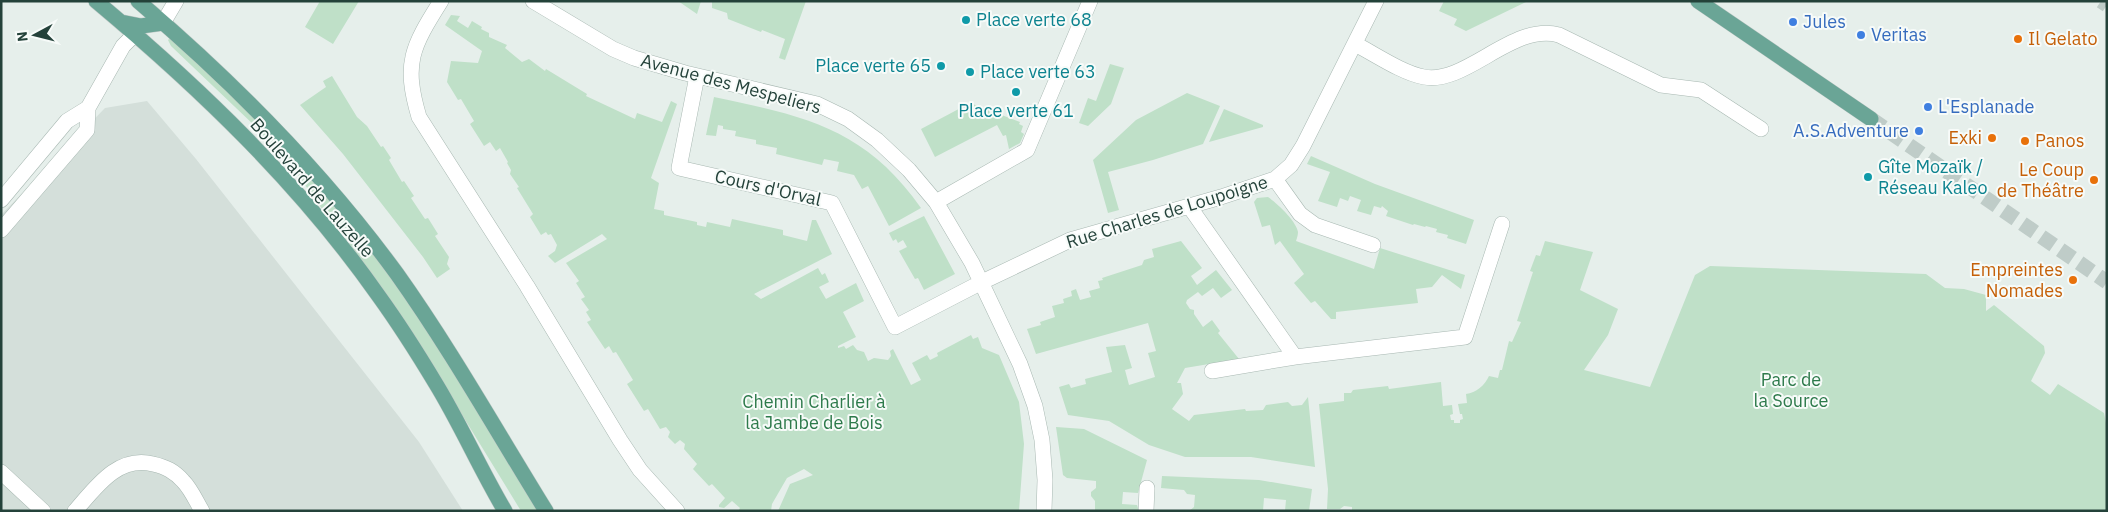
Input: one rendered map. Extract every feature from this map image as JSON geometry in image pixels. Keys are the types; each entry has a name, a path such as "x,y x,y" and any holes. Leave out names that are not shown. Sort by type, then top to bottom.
{"main road":[{"name":"Boulevard de Lauzelle","path":"96,1 136,34 228,121 324,224 378,296 436,385 505,511"},
{"name":"Boulevard de Lauzelle","path":"138,1 277,132 310,167 370,238 420,308 546,511"},
{"path":"1698,1 1871,119"},
{"path":"120,22 142,26 163,23"}],"street":[{"path":"163,23 176,1"},
{"path":"441,1 414,47 410,66 411,92 419,117 527,286 620,440 640,470 677,511"},
{"name":"Avenue des Mespeliers","path":"533,1 613,50 634,58 697,76 817,104 848,118 877,140 909,170 936,202 982,282 1020,364 1035,406 1042,440 1046,480 1044,511"},
{"name":"Rue Charles de Loupoigne","path":"982,282 1070,240 1275,179 1291,165 1303,146 1376,1"},
{"path":"936,202 1027,150 1089,3"},
{"path":"1355,44 1410,73 1424,77 1439,78 1459,71 1533,34 1549,32 1559,35 1661,85 1701,90 1761,128"},
{"path":"1,230 87,130 88,108 123,46 136,34"},
{"name":"Cours d'Orval","path":"697,76 679,168 832,203 894,327 982,282"},
{"path":"1,200 67,121 88,108"},
{"path":"1275,179 1300,214 1315,225 1373,245"},
{"path":"1189,206 1295,357"},
{"path":"1212,371 1295,357 1465,337 1502,224"},
{"path":"75,511 102,480 124,464 145,462 168,467 184,482 202,511"},
{"path":"1,472 43,511"},
{"path":"1146,511 1147,488"}],"shaded area":[{"path":"147,101 196,159 419,442 463,511 1,511 1,215 105,108"}],"green space":[{"path":"320,1 359,1 333,44 305,27"},
{"path":"678,1 701,1 697,14"},
{"path":"712,1 806,1 785,60 779,58 785,39 728,19 727,13 712,8"},
{"path":"1444,1 1528,1 1466,31 1454,25 1457,19 1439,11"},
{"name":"Chemin Charlier à la Jambe de Bois","path":"451,15 460,16 457,21 468,28 472,21 482,27 481,29 489,33 489,37 507,45 505,48 522,62 529,59 545,71 546,69 587,94 586,96 635,119 637,113 662,122 671,101 677,104 651,178 659,183 654,209 664,211 664,215 697,222 697,225 706,227 707,222 730,227 732,219 783,230 783,235 807,241 812,220 816,220 832,254 754,294 761,299 818,268 822,275 825,273 829,282 819,287 826,299 856,283 864,301 843,312 856,337 838,346 838,348 844,346 846,349 853,345 857,350 864,352 868,361 874,358 888,360 891,356 890,351 893,349 911,385 921,380 912,363 927,355 930,360 938,356 937,353 971,335 973,339 978,337 982,348 999,355 1019,402 1024,444 1019,511 778,511 790,484 813,475 804,469 787,478 772,504 771,511 738,511 740,508 732,501 724,508 719,507 725,498 712,484 709,486 693,469 697,464 684,449 685,444 680,440 675,444 668,437 670,432 666,427 660,429 648,409 644,411 627,384 633,380 616,352 613,353 609,346 605,349 587,322 591,320 586,312 589,310 581,299 585,297 576,283 579,281 566,263 607,239 602,234 555,263 548,256 555,251 557,245 551,234 548,235 546,232 541,235 530,217 533,214 510,174 511,170 508,162 500,148 496,151 490,142 484,146 470,124 474,121 461,99 458,100 447,82 451,61 478,63 482,51 445,25"},
{"path":"170,38 216,79 320,185 405,293 540,511 521,511 426,356 308,189 283,157 256,127 171,46 168,40"},
{"path":"1110,64 1124,68 1111,104 1088,126 1079,123 1088,98 1096,101"},
{"path":"332,76 357,117 367,126 381,147 383,146 402,182 404,181 414,196 411,198 425,219 428,218 438,234 435,236 449,257 447,264 450,269 437,278 423,257 343,154 300,105 326,87 323,81"},
{"path":"1187,93 1220,106 1203,144 1108,172 1119,210 1108,213 1093,160 1136,120"},
{"path":"714,97 804,119 855,143 878,160 900,181 921,208 889,226 868,186 862,189 854,175 837,171 839,162 824,159 822,165 776,154 777,148 756,144 756,140 735,136 736,131 723,129 723,126 718,125 716,136 706,135"},
{"path":"970,103 1020,122 1019,124 1023,126 1021,132 1024,134 1020,143 1009,149 1006,135 1003,136 997,125 935,157 921,129"},
{"path":"1224,109 1263,125 1263,127 1209,142"},
{"path":"1311,156 1375,184 1474,220 1466,244 1447,238 1448,235 1436,232 1437,229 1413,225 1386,216 1388,211 1382,206 1381,208 1374,206 1371,215 1357,211 1361,200 1350,196 1348,201 1340,198 1337,207 1318,201 1330,172 1307,164"},
{"path":"1268,197 1294,223 1298,232 1296,241 1374,269 1380,248 1465,275 1461,289 1442,275 1432,287 1416,289 1418,303 1336,312 1336,319 1331,319 1315,301 1311,303 1294,283 1304,274 1280,241 1275,245 1270,225 1262,227 1254,202 1257,198"},
{"path":"924,216 955,274 924,290 918,278 915,279 899,251 907,247 903,240 898,243 896,239 893,241 889,233"},
{"path":"1181,241 1202,268 1191,276 1197,285 1216,270 1232,290 1221,298 1213,288 1202,296 1198,292 1187,300 1186,303 1190,309 1194,310 1194,314 1203,327 1212,320 1220,331 1218,333 1239,359 1185,368 1177,383 1181,383 1183,394 1172,409 1189,421 1194,415 1245,409 1246,411 1263,410 1266,405 1288,402 1292,406 1302,405 1308,397 1315,467 1251,457 1185,457 1149,445 1109,421 1068,415 1059,387 1069,384 1071,388 1086,384 1085,379 1112,372 1106,347 1125,345 1132,368 1125,370 1129,385 1155,377 1148,353 1156,351 1148,323 1036,354 1027,329 1041,325 1040,322 1055,317 1052,306 1064,303 1063,299 1072,296 1071,291 1076,289 1080,300 1091,297 1089,291 1100,288 1098,281 1103,280 1102,278 1142,265 1144,260 1154,257 1152,249"},
{"name":"Parc de la Source","path":"1545,241 1593,252 1580,290 1618,309 1608,335 1584,370 1650,387 1695,275 1710,266 1926,274 1945,288 1964,289 1986,295 1986,311 1994,305 2044,346 2045,353 2031,381 2050,395 2058,384 2104,413 2107,428 2107,511 1352,511 1352,507 1344,506 1340,509 1327,509 1328,489 1319,404 1344,401 1344,393 1351,393 1353,390 1388,386 1389,389 1441,382 1443,406 1452,405 1453,414 1450,415 1451,420 1454,420 1454,423 1460,423 1460,420 1463,419 1458,404 1467,403 1466,394 1480,388 1489,376 1498,378 1500,370 1502,370 1509,341 1512,342 1521,322 1517,321 1533,272 1530,271 1536,255 1540,256"},
{"path":"1056,427 1084,429 1147,460 1138,493 1123,492 1122,504 1137,505 1139,511 1095,511 1095,501 1091,496 1091,492 1096,488 1096,481 1067,478 1063,475"},
{"path":"1162,476 1259,480 1312,489 1309,511 1285,511 1286,500 1264,498 1263,511 1189,511 1194,507 1195,495 1187,494 1184,490 1161,488"}],"tunnel":[{"path":"2101,1 2107,5"},
{"path":"1871,119 2107,282"}],"place":[{"name":"Place verte 68","path":"966,20"},
{"name":"Jules","path":"1793,22"},
{"name":"Veritas","path":"1861,35"},
{"name":"Il Gelato","path":"2018,39"},
{"name":"Place verte 65","path":"941,66"},
{"name":"Place verte 63","path":"970,72"},
{"name":"Place verte 61","path":"1016,92"},
{"name":"L'Esplanade","path":"1928,107"},
{"name":"A.S.Adventure","path":"1919,131"},
{"name":"Exki","path":"1992,138"},
{"name":"Panos","path":"2025,141"},
{"name":"Gîte Mozaïk / Réseau Kaleo","path":"1868,177"},
{"name":"Le Coup de Théâtre","path":"2094,180"},
{"name":"Empreintes Nomades","path":"2073,280"}]}
